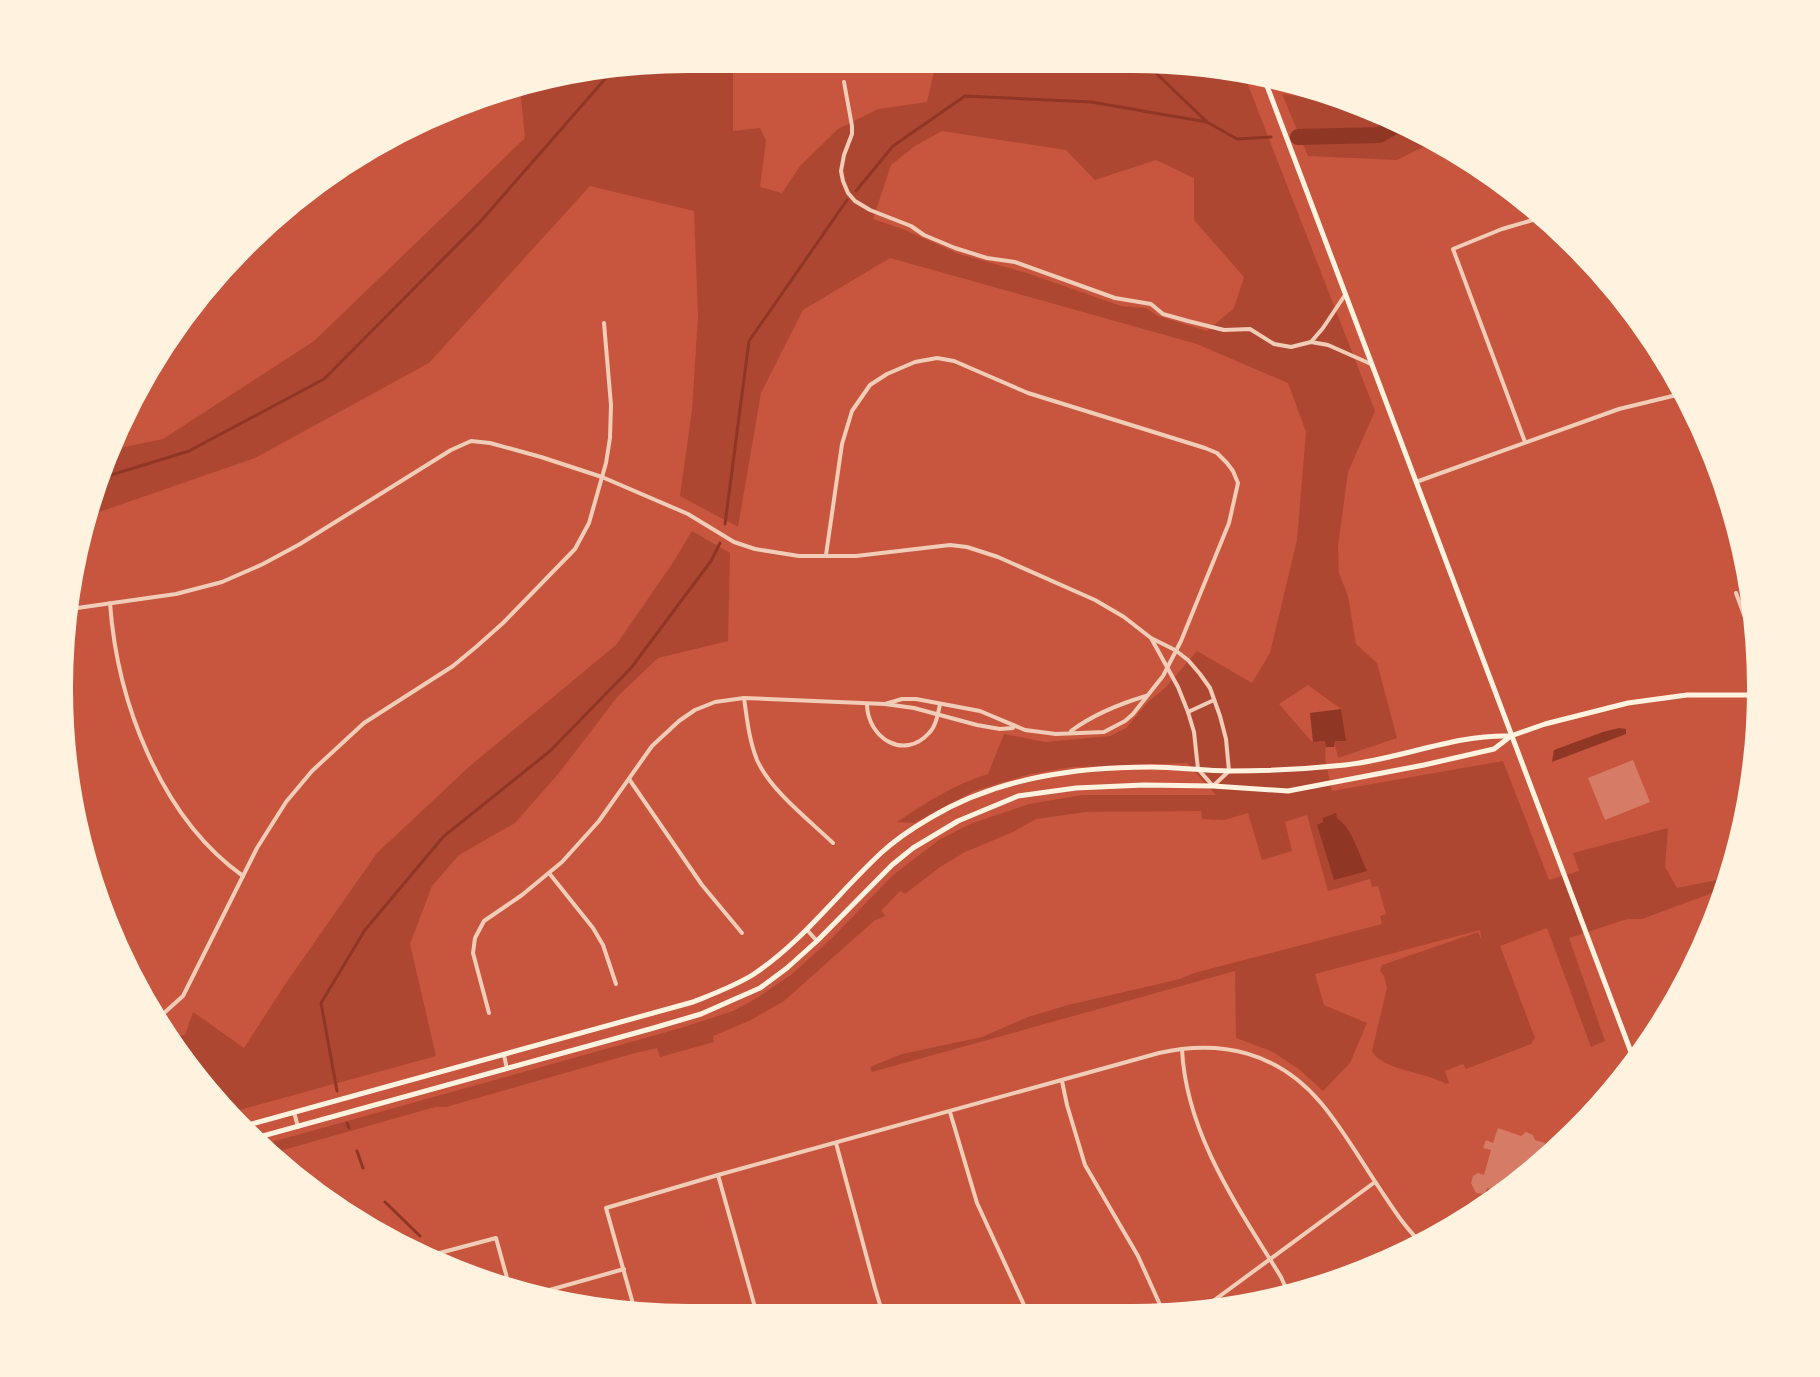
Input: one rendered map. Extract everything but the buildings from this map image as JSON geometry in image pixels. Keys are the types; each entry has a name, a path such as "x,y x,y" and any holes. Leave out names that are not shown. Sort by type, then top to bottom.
{"main road":[{"path":"1266,83 1632,1055"},
{"path":"260,1137 701,1014 760,988 817,941 892,865 913,848 933,834 1018,796 1076,788 1166,785 1288,791 1494,749 1511,736 1545,724 1628,703 1687,695 1752,695"},
{"path":"248,1125 693,1002 752,975 778,955 807,930 882,852 931,817 1006,784 1080,771 1149,767 1229,771 1350,765 1488,735 1511,736"}],"street":[{"path":"844,82 852,134 841,171 848,193 863,206 958,249 1015,262 1115,298 1151,304 1163,314 1224,330 1250,329 1274,344 1291,347 1311,342 1328,345 1371,364"},
{"path":"1525,442 1453,249 1537,219"},
{"path":"1311,342 1345,295"},
{"path":"161,1015 183,996 257,848 286,802 323,759 364,723 453,666 476,647 566,560 583,538 609,450 611,405 604,323"},
{"path":"489,1013 473,953 478,930 484,921 549,873 584,839 652,746 679,721 715,702 744,698 885,704 914,708 988,727 1056,734 1104,732 1133,714 1167,668 1229,523 1238,483 1227,463 1217,453 1205,448 1040,397 954,361 937,358 900,366 870,385 852,411 842,444 826,555"},
{"path":"1416,482 1619,409 1678,395"},
{"path":"73,609 148,599 222,582 300,544 451,450 471,441 541,457 602,477 688,514 744,546 799,556 883,554 934,545 967,547 998,557 1095,600 1151,638 1175,650 1188,660 1210,688 1226,739 1229,771 1213,786 1198,769 1194,732 1188,712 1151,638"},
{"path":"1736,593 1749,628"},
{"path":"110,603 114,648 124,693 153,765 170,796 204,842 223,862 243,876"},
{"path":"1069,732 1112,707 1147,696"},
{"path":"744,698 749,734 761,769 779,791 833,843"},
{"path":"885,704 902,699 980,711 1017,728"},
{"path":"1188,712 1214,700"},
{"path":"867,704 867,716 877,734 899,745 913,743 927,735 938,715 940,704"},
{"path":"629,779 702,885 742,933"},
{"path":"549,873 593,928 603,945 616,984"},
{"path":"807,930 817,941"},
{"path":"634,1307 606,1208 1182,1048 1207,1046 1239,1051 1263,1059 1304,1086 1321,1103 1404,1224 1418,1239"},
{"path":"1182,1048 1185,1079 1200,1133 1215,1166 1286,1289"},
{"path":"504,1055 507,1069"},
{"path":"1062,1081 1085,1165 1138,1256 1162,1308"},
{"path":"950,1111 977,1203 1026,1309"},
{"path":"294,1112 298,1127"},
{"path":"836,1143 881,1309"},
{"path":"718,1175 755,1309"},
{"path":"1209,1304 1375,1182"},
{"path":"434,1254 496,1238 508,1282"},
{"path":"544,1292 624,1269"}],"shaded area":[{"path":"733,68 733,131 760,128 766,141 760,187 782,193 800,166 838,129 878,109 927,102 935,68 1172,69 1246,79 1375,411 1348,472 1338,546 1339,573 1348,596 1356,644 1377,663 1397,738 1338,758 1334,741 1345,740 1341,709 1308,685 1279,704 1312,742 1326,741 1325,759 1332,791 1503,761 1549,880 1579,871 1573,853 1668,828 1665,867 1677,888 1722,879 1718,891 1642,919 1627,919 1569,938 1605,1041 1591,1047 1547,928 1500,946 1535,1038 1531,1044 1466,1069 1463,1064 1445,1071 1449,1083 1446,1084 1394,1067 1372,1051 1387,988 1380,971 1382,965 1478,932 1482,941 1480,930 1315,974 1324,1005 1367,1023 1350,1063 1323,1091 1300,1070 1273,1052 1236,1038 1235,971 872,1072 870,1067 902,1054 982,1037 1028,1017 1068,1005 1180,979 1382,924 1380,916 1386,914 1378,886 1372,887 1370,879 1328,891 1307,815 1285,822 1292,851 1262,860 1248,813 1224,820 1202,819 1201,811 1086,812 1036,819 965,852 905,894 900,891 881,911 886,916 875,920 784,1001 749,1021 713,1036 714,1042 660,1057 657,1048 635,1053 276,1152 267,1143 733,1011 792,974 893,875 939,840 970,824 1029,804 1082,795 1216,795 1187,763 1072,767 1030,774 974,791 914,823 897,822 929,801 988,774 1004,734 1045,742 1110,736 1126,728 1197,651 1252,683 1270,653 1297,540 1306,432 1288,383 1197,344 890,258 803,310 761,393 738,527 680,496 692,410 698,317 694,211 590,186 429,363 255,458 93,514 116,449 163,439 314,341 525,138 520,91 608,73","holes":["942,131 1066,150 1095,180 1156,160 1194,178 1194,220 1244,277 1234,308 1207,331 1158,316 1146,308 1121,306 1027,273 959,254 873,219 891,165 915,146"]},
{"path":"1282,94 1331,101 1369,115 1429,144 1397,160 1308,156"},
{"path":"692,531 730,553 728,641 658,658 618,696 559,773 515,823 459,855 432,886 410,944 436,1056 235,1111 175,1036 185,1035 193,1012 244,1048 377,853 471,765 616,645"},
{"path":"1341,709 1346,741 1335,741 1334,747 1326,747 1325,741 1313,742 1310,713"},
{"path":"1747,712 1751,712 1751,729 1739,815"},
{"path":"1619,728 1626,729 1626,734 1552,762 1554,750"},
{"path":"1336,813 1351,835 1367,871 1334,880 1317,825 1323,822 1323,818"}],"waterway":[{"path":"1151,68 1207,122 1237,139 1271,137"},
{"path":"106,477 189,451 324,379 480,222 610,73"},
{"path":"856,191 893,146 965,96 1091,102 1207,122"},
{"path":"1298,137 1379,135 1394,126"},
{"path":"725,524 749,341 847,200"},
{"path":"337,1091 321,1003 365,930 443,837 550,751 631,668 711,561 720,543"},
{"path":"347,1123 349,1128"},
{"path":"357,1151 363,1168"},
{"path":"385,1202 420,1236"}]}
